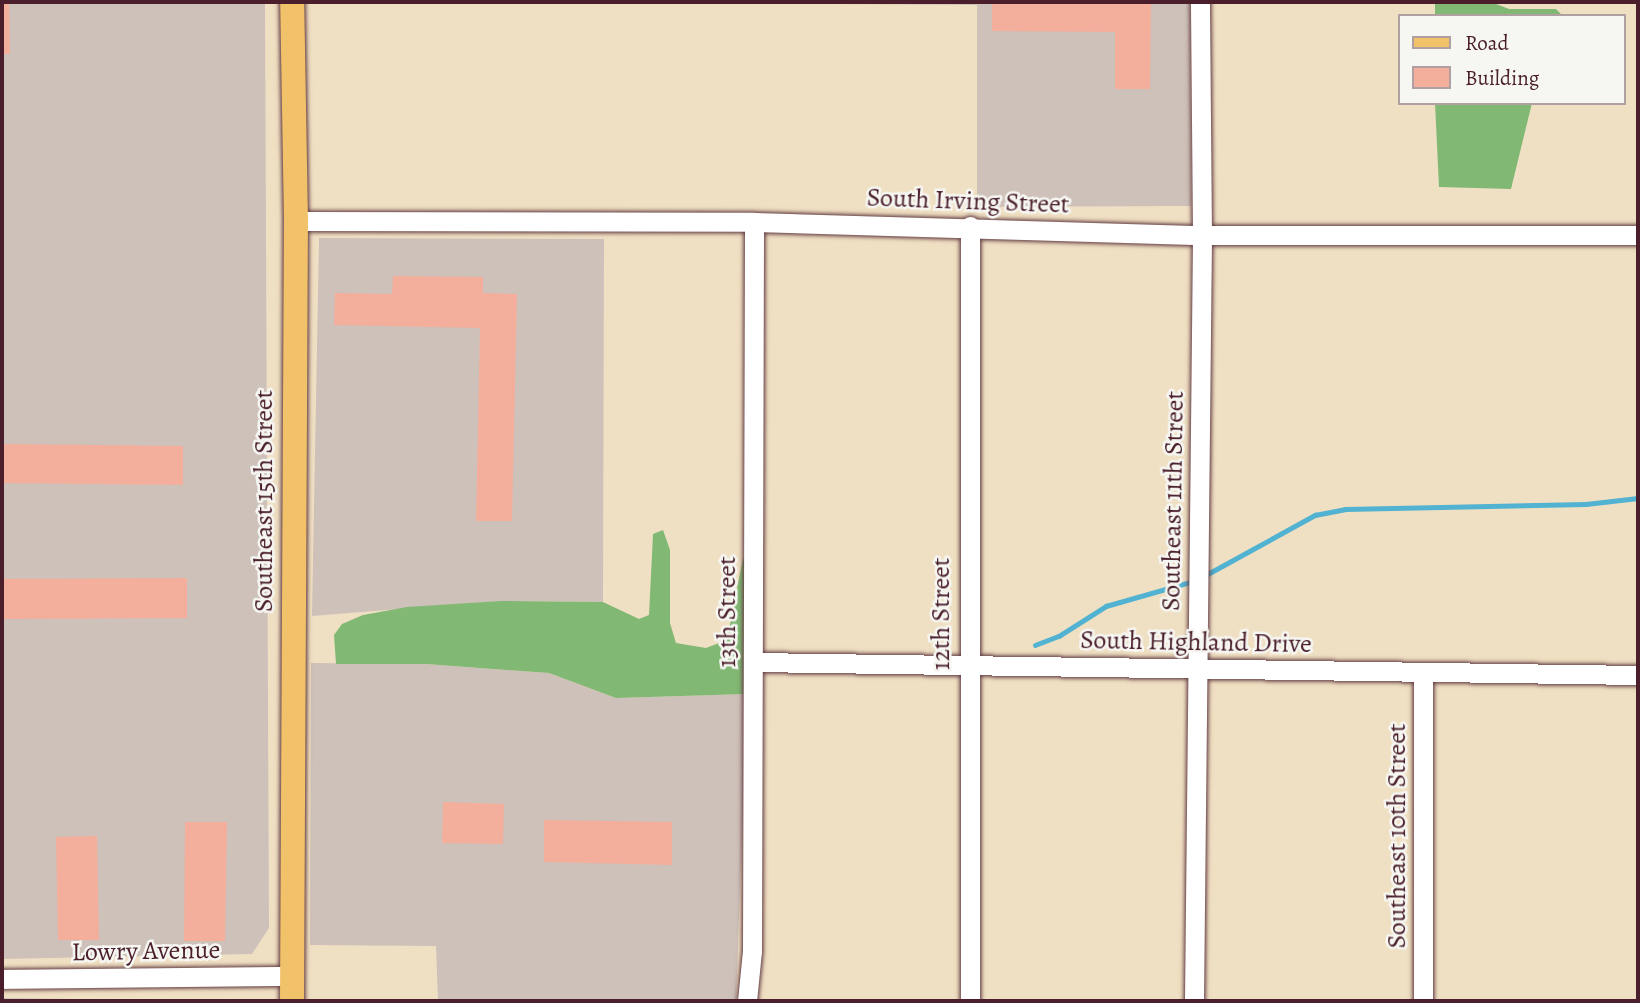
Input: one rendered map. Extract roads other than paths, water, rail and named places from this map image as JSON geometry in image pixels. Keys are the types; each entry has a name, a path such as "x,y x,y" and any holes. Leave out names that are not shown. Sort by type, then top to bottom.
{"main road":[{"name":"Southeast 15th Street","path":"292,2 296,221 292,1001"}],"street":[{"name":"Southeast 11th Street","path":"1195,1001 1202,235 1200,2"},
{"name":"South Irving Street","path":"296,221 754,222 970,226 1202,235 1638,235"},
{"name":"13th Street","path":"747,1001 752,951 754,222"},
{"name":"12th Street","path":"970,226 967,665 970,1001"},
{"name":"South Highland Drive","path":"753,662 1638,675"},
{"name":"Southeast 10th Street","path":"1423,671 1423,1001"},
{"name":"Lowry Avenue","path":"2,979 292,976"}],"waterway":[{"path":"1204,576 1315,515 1345,509 1586,504 1638,498"},
{"path":"1035,645 1059,636 1106,606 1194,581"}]}
